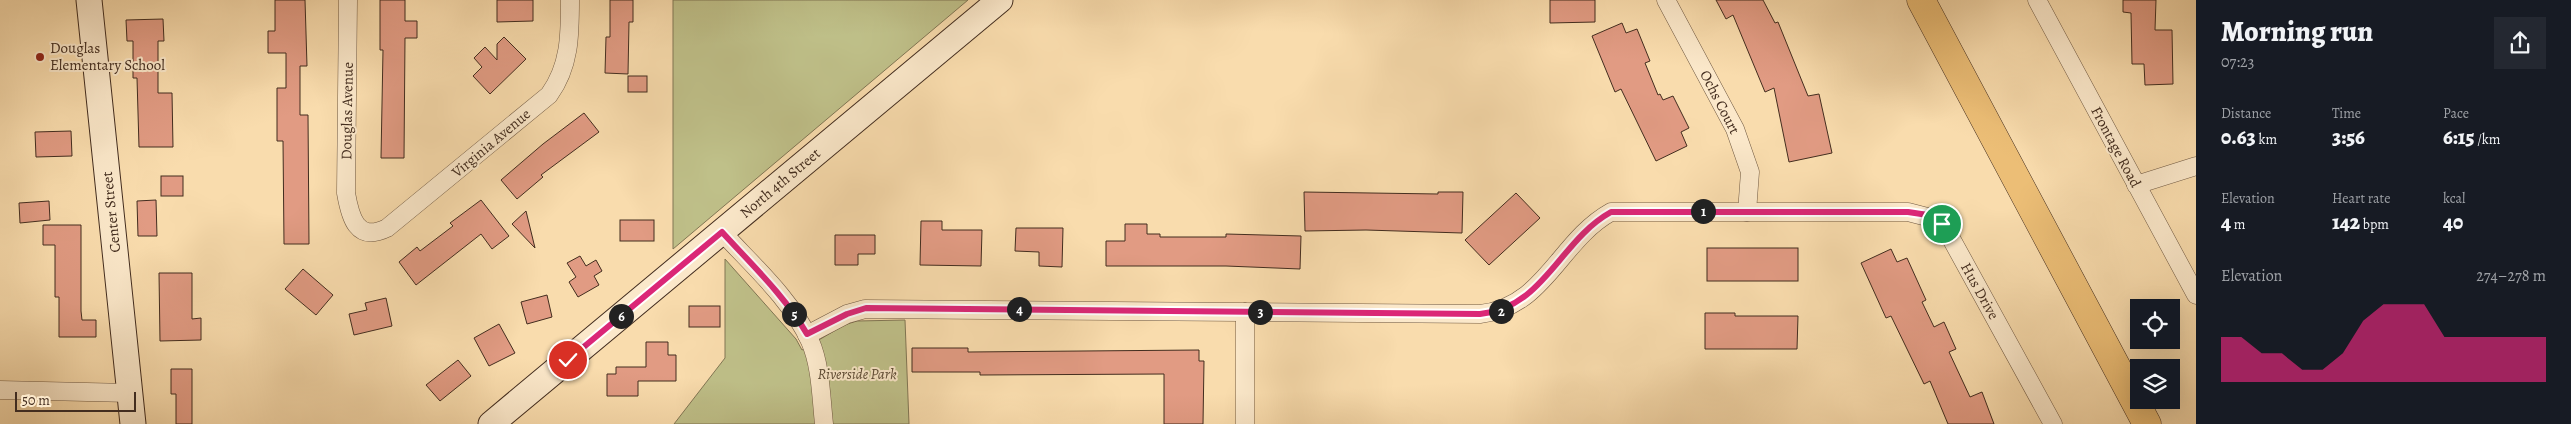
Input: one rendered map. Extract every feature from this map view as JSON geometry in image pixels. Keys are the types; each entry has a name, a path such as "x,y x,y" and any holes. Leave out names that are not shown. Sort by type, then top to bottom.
{"highway":[{"path":"1920,0 2147,424"}],"street":[{"name":"Center Street","path":"89,0 133,424"},
{"name":"Douglas Avenue","path":"348,0 346,193 352,221"},
{"name":"Virginia Avenue","path":"352,221 360,229 368,232 378,232 387,228 549,95 560,80 564,66 570,34 570,0"},
{"name":"North 4th Street","path":"491,424 1000,0"},
{"name":"Ochs Court","path":"1666,0 1735,129 1750,172 1747,212"},
{"name":"Frontage Road","path":"2037,0 2196,295"},
{"path":"2136,185 2196,166"},
{"name":"Hus Drive","path":"807,334 847,314 866,308 1480,314 1498,312 1522,300 1579,237 1599,218 1611,212 1908,212 1935,219 1947,231 2053,424"},
{"path":"722,232 770,285 807,334 816,362 824,424"},
{"path":"1245,312 1245,424"},
{"path":"0,390 130,393"}],"green space":[{"path":"673,0 968,0 673,249"},
{"name":"Riverside Park","path":"725,259 796,339 802,350 844,325 857,321 905,320 909,424 674,424 725,358"}],"building":[{"path":"275,0 305,0 307,66 300,66 300,115 308,115 309,244 284,244 283,141 277,141 277,88 286,88 286,53 268,53 268,31 275,31"},
{"path":"380,0 405,0 405,21 417,21 417,38 405,38 404,158 381,158 383,50 380,50"},
{"path":"497,0 533,0 533,21 497,22"},
{"path":"610,0 633,0 633,22 629,22 628,74 605,73 606,37 610,37"},
{"path":"1550,0 1595,0 1595,22 1550,23"},
{"path":"1716,0 1763,0 1775,23 1778,22 1808,96 1819,94 1832,153 1789,162 1774,88 1765,92 1733,15 1726,19"},
{"path":"2123,0 2156,0 2155,30 2172,30 2173,84 2145,85 2144,64 2132,64 2131,13 2123,12"},
{"path":"163,19 164,41 158,41 158,93 172,93 173,147 139,147 137,78 133,78 133,41 127,41 126,20"},
{"path":"1622,23 1626,33 1637,29 1650,61 1645,63 1658,95 1660,94 1663,100 1673,96 1689,128 1681,132 1687,146 1656,161 1621,89 1615,92 1592,36"},
{"path":"504,37 526,59 490,94 473,76 482,67 474,58 485,47 497,60 497,44"},
{"path":"628,76 647,76 647,92 628,92"},
{"path":"584,113 599,132 541,175 543,177 517,199 501,180 543,144"},
{"path":"71,131 72,156 36,157 35,132"},
{"path":"161,176 183,176 183,196 161,196"},
{"path":"1304,192 1438,194 1438,192 1463,192 1462,233 1366,230 1305,231"},
{"path":"1516,193 1540,218 1489,265 1465,240"},
{"path":"156,200 157,236 138,236 137,201"},
{"path":"481,200 509,236 492,249 481,234 416,285 399,262 417,247 420,251 453,226 450,223"},
{"path":"49,201 50,220 20,223 19,203"},
{"path":"526,211 535,248 512,224"},
{"path":"620,220 654,220 654,241 620,241"},
{"path":"921,221 942,221 942,230 982,230 981,266 920,265"},
{"path":"1125,224 1147,224 1147,234 1160,234 1160,237 1226,237 1226,234 1301,236 1300,269 1226,266 1106,266 1106,241 1125,241"},
{"path":"43,225 81,225 82,320 96,320 96,337 59,337 59,297 55,297 55,245 43,245"},
{"path":"1016,228 1063,228 1062,267 1039,266 1039,252 1015,251"},
{"path":"835,235 875,235 875,254 858,254 858,265 835,265"},
{"path":"1707,248 1798,248 1798,281 1707,281"},
{"path":"1891,249 1897,262 1907,258 1926,300 1922,302 1934,327 1944,322 1956,349 1949,352 1970,397 1982,392 1994,424 1948,424 1930,381 1924,384 1891,316 1886,318 1861,263"},
{"path":"580,256 586,266 596,260 602,271 594,276 599,285 578,297 569,282 576,277 567,263"},
{"path":"303,269 333,295 316,315 285,289"},
{"path":"159,273 192,273 192,319 201,318 201,340 160,341"},
{"path":"547,295 552,317 527,324 521,302"},
{"path":"386,298 392,326 354,335 349,314 367,310 365,303"},
{"path":"689,306 720,306 720,327 689,327"},
{"path":"1705,313 1735,313 1735,316 1798,316 1797,349 1705,349"},
{"path":"499,324 515,353 489,366 474,338"},
{"path":"646,342 668,342 668,355 676,355 676,381 638,381 638,396 607,396 607,374 616,374 616,367 646,367"},
{"path":"912,348 968,348 968,352 1199,350 1199,361 1204,361 1203,424 1164,424 1164,374 980,375 980,372 912,372"},
{"path":"458,360 471,376 440,401 426,385"},
{"path":"171,369 192,369 192,424 176,424 176,394 171,394"}],"place":[{"name":"Douglas Elementary School","path":"40,57"}],"route":[{"path":"568,360 722,232 770,285 807,334 847,314 866,308 1480,314 1498,312 1522,300 1579,237 1599,218 1611,212 1623,210 1908,212 1928,215 1942,224"}]}
